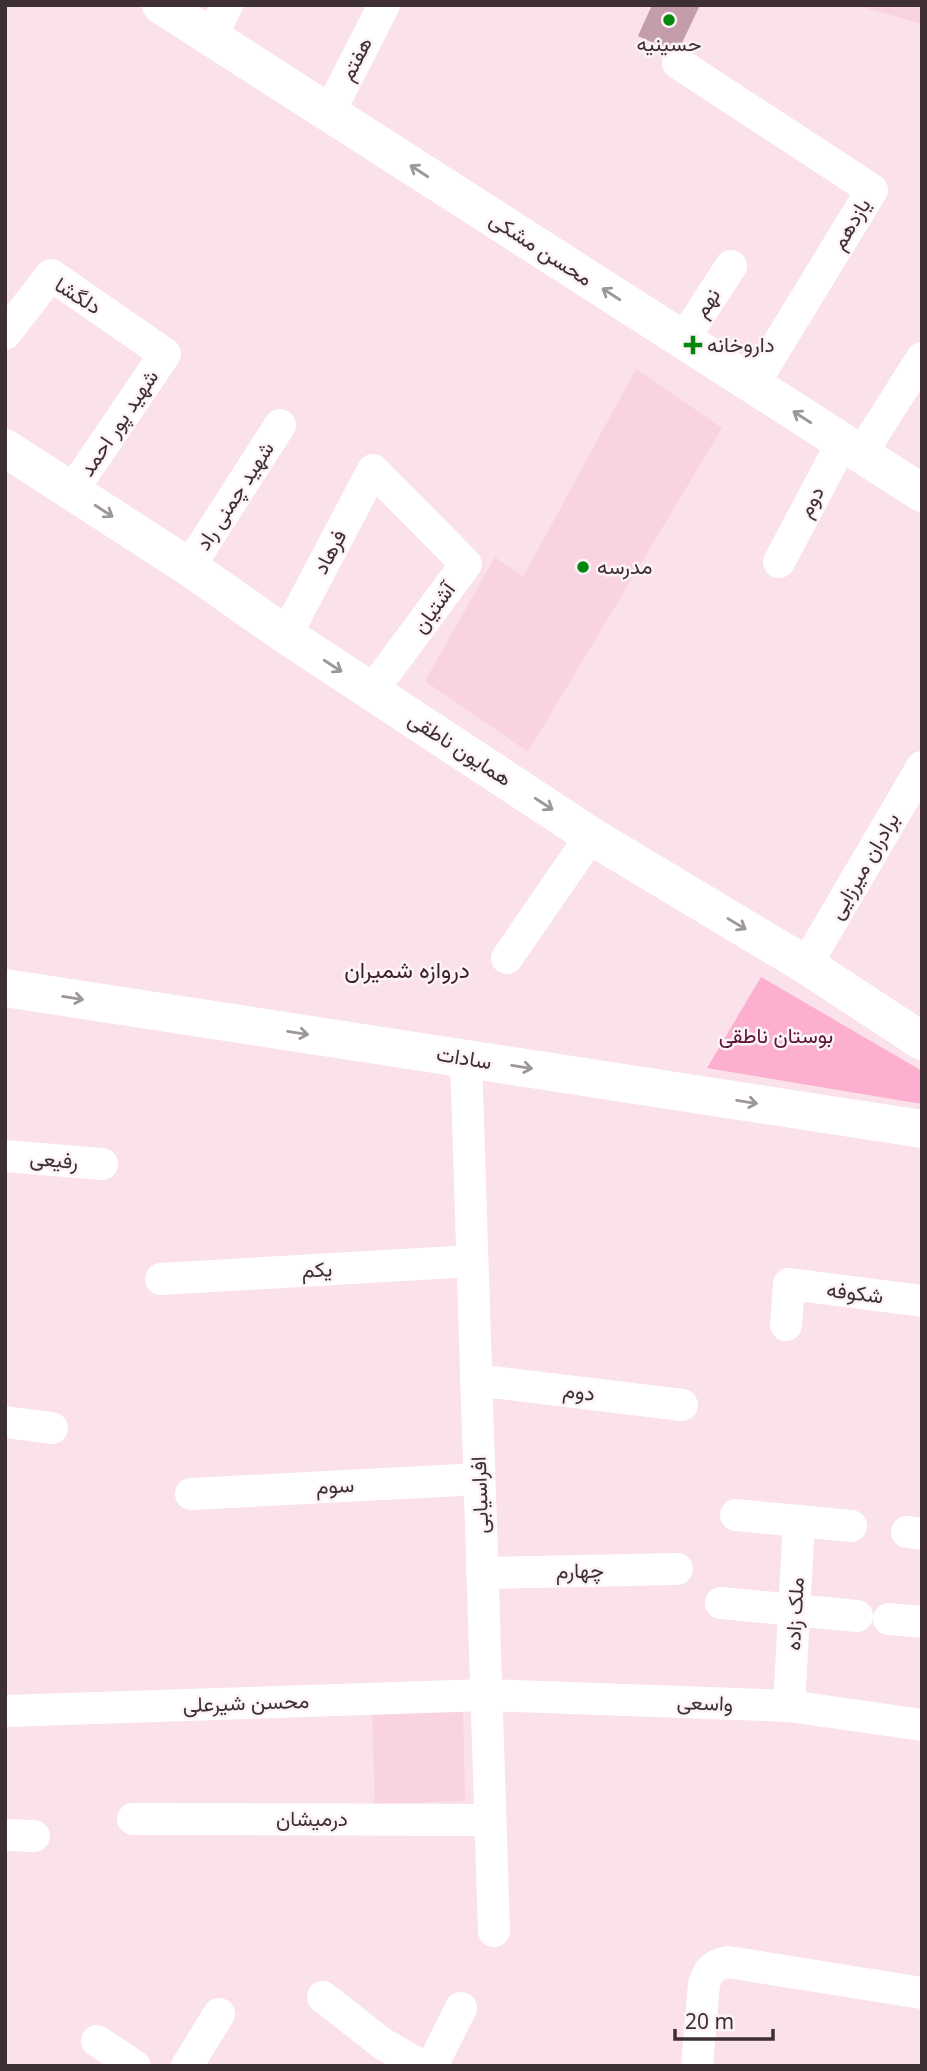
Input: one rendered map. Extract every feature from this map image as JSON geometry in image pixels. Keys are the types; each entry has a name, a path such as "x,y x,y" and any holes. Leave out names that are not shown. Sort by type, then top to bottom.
{"main road":[{"name":"محسن مشکی","path":"161,5 219,21 329,113 922,493"},
{"name":"همایون ناطقی","path":"5,448 189,567 286,635 592,836 806,965 922,1041"},
{"name":"سادات","path":"5,988 922,1129"}],"street":[{"name":"هفتم","path":"329,113 384,5"},
{"name":"یازدهم","path":"678,63 872,190 753,385"},
{"name":"نهم","path":"683,340 731,266"},
{"name":"دلگشا","path":"5,334 51,275 165,355"},
{"name":"شهید پور احمد","path":"72,491 165,355"},
{"name":"دوم","path":"779,562 852,449 922,358"},
{"name":"شهید چمنی راد","path":"189,567 280,425"},
{"name":"فرهاد","path":"286,635 373,470"},
{"name":"آشتیان","path":"372,691 466,564 373,470"},
{"name":"برادران میرزایی","path":"806,965 922,768"},
{"path":"508,958 592,836"},
{"name":"افراسیابی","path":"466,1059 494,1931"},
{"name":"رفیعی","path":"5,1156 102,1164"},
{"name":"یکم","path":"161,1279 472,1261"},
{"name":"شکوفه","path":"786,1325 789,1284 922,1301"},
{"name":"دوم","path":"476,1380 682,1405"},
{"path":"5,1422 52,1428"},
{"name":"سوم","path":"191,1493 479,1479"},
{"path":"736,1515 851,1526"},
{"name":"ملک زاده","path":"789,1706 799,1521"},
{"name":"چهارم","path":"482,1573 677,1569"},
{"path":"721,1603 857,1616"},
{"path":"889,1619 922,1622"},
{"name":"واسعی","path":"486,1695 789,1706 922,1725"},
{"name":"محسن شیرعلی","path":"5,1712 486,1695"},
{"name":"درمیشان","path":"133,1819 490,1820"},
{"path":"697,2066 704,1984 708,1971 716,1964 728,1962 922,1993"},
{"path":"323,1997 376,2055 422,2066"},
{"path":"432,2066 461,2008"},
{"path":"187,2066 219,2014"},
{"path":"97,2041 135,2066"}],"shaded area":[{"path":"855,5 922,5 922,24"},
{"name":"مدرسه","path":"636,369 722,428 528,752 425,681 495,557 523,577"},
{"path":"463,1707 465,1801 375,1804 372,1710"}],"green space":[{"name":"بوستان ناطقی","path":"761,977 922,1071 922,1104 707,1068"}],"building":[{"name":"حسینیه","path":"652,5 700,5 681,45 667,49 638,36"}],"place":[{"name":"حسینیه","path":"669,20"},
{"name":"داروخانه","path":"693,345"},
{"name":"مدرسه","path":"583,567"}],"district":[{"name":"دروازه شمیران","path":"407,970"}]}
